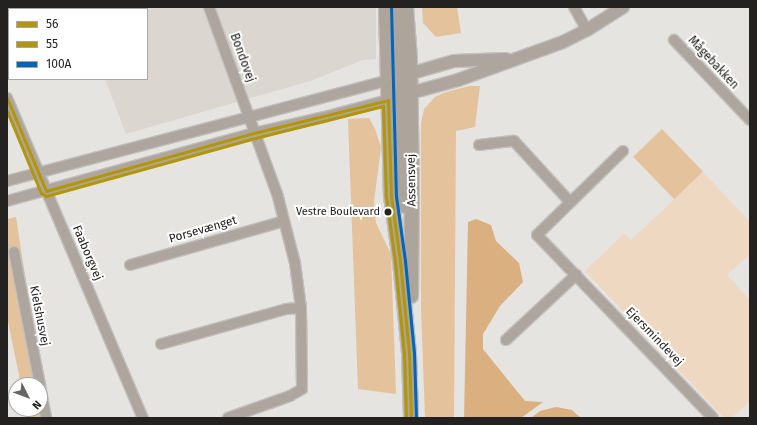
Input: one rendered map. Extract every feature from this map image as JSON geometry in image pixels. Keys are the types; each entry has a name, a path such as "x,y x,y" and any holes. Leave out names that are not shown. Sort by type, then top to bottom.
{"main road":[{"name":"Assensvej","path":"386,7 399,76"},
{"path":"395,7 399,76 395,84 399,97"},
{"name":"Assensvej","path":"406,7 399,76 399,97 402,187 412,260 409,352 411,418"},
{"name":"Assensvej","path":"399,97 391,196 400,261 409,352"}],"street":[{"name":"Bondovej","path":"209,7 249,118"},
{"path":"574,7 587,30"},
{"path":"7,201 254,133 324,117 458,80 564,42 587,30 623,7"},
{"name":"Mågebakken","path":"674,40 750,120"},
{"path":"7,181 249,118 454,61 519,59"},
{"name":"Faaborgvej","path":"7,98 143,418"},
{"path":"228,418 290,396 302,389 301,308 295,263 284,221 249,118"},
{"path":"479,145 514,141 570,202"},
{"name":"Ejersmindevej","path":"623,151 537,235 713,418"},
{"name":"Porsevænget","path":"130,265 284,221"},
{"name":"Kielshusvej","path":"14,252 38,377"},
{"path":"506,340 576,275"},
{"path":"161,344 286,309 301,308"}],"shaded area":[{"path":"61,7 376,7 376,59 363,60 310,81 126,134 105,80 148,80 148,8"},
{"path":"422,7 457,7 461,33 436,37 423,23"},
{"path":"470,86 480,86 475,127 456,131 454,418 425,418 421,309 421,123 424,109 435,97 446,92"},
{"path":"369,118 375,129 381,147 374,202 376,223 391,254 396,394 358,389 348,119"},
{"path":"662,129 703,171 674,199 633,157"},
{"path":"703,172 750,222 750,254 727,275 750,300 750,401 732,418 724,418 585,271 624,233 631,240"},
{"path":"16,217 41,377 19,377 7,317 7,219"},
{"path":"476,219 491,225 496,241 519,263 523,282 500,306 483,334 483,349 525,401 543,402 521,418 464,418 468,222"},
{"path":"556,407 572,410 581,418 531,418 540,411"},
{"path":"28,417 47,418 28,418"}],"transit line":[{"name":"100A","path":"391,7 396,196 405,261 414,353 416,418"},
{"name":"56","path":"7,98 46,191 254,133 388,100 391,196 400,261 409,353 411,418"},
{"name":"55","path":"7,111 41,193 46,196 255,138 383,106 386,196 395,262 404,353 406,418"}],"place":[{"name":"Vestre Boulevard","path":"388,212"}]}
